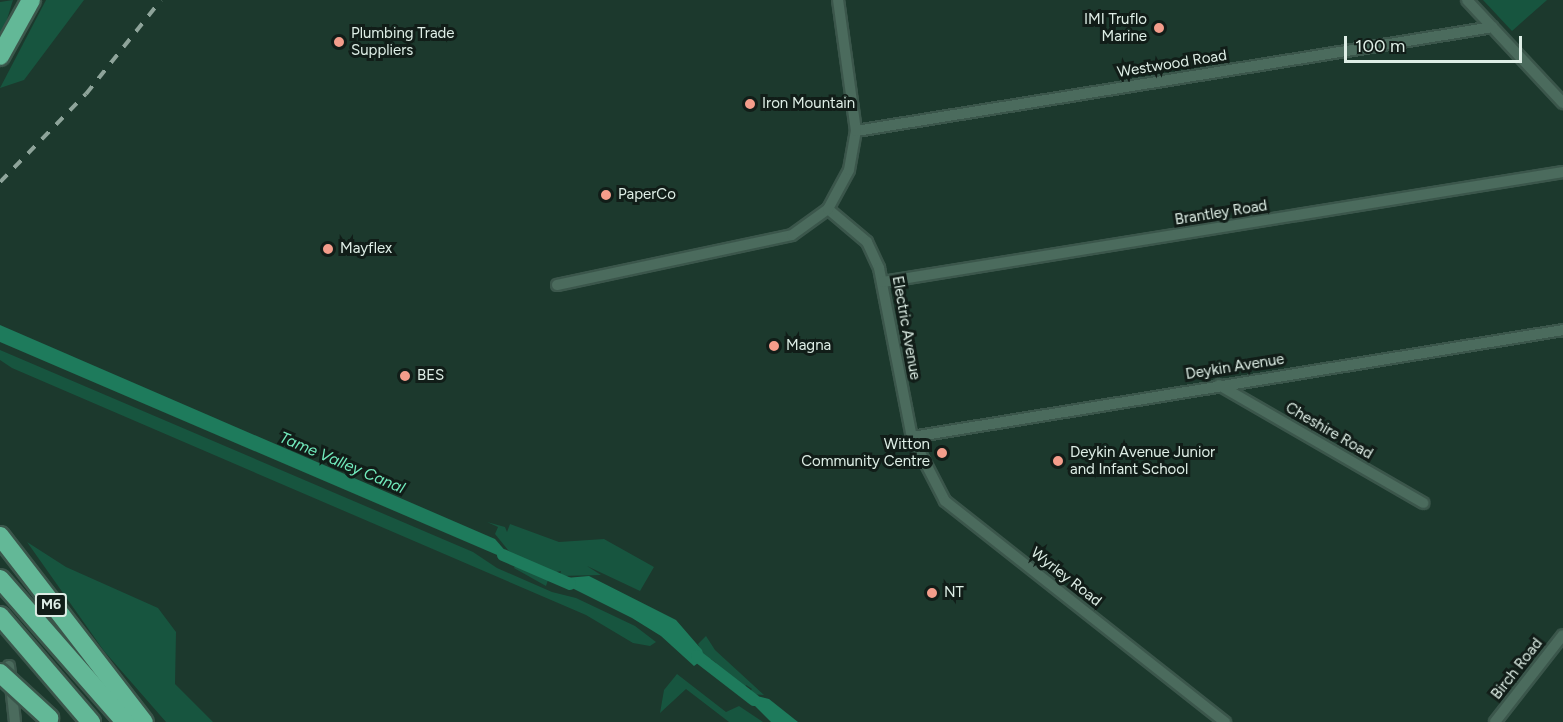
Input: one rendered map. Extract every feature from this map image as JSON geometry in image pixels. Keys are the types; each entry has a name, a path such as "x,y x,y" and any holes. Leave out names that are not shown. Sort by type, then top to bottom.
{"highway":[{"path":"0,57 31,0"},
{"name":"M6","path":"0,536 144,722"},
{"name":"M6","path":"0,579 125,722"},
{"path":"0,616 91,722"},
{"path":"5,670 51,720"}],"street":[{"path":"557,285 792,235 828,209 849,170 856,131 838,0"},
{"path":"1467,0 1563,104"},
{"name":"Westwood Road","path":"856,131 1493,27"},
{"name":"Brantley Road","path":"883,282 1563,172"},
{"name":"Electric Avenue","path":"828,209 867,243 883,282 912,437"},
{"name":"Deykin Avenue","path":"912,437 1563,330"},
{"name":"Cheshire Road","path":"1219,385 1424,503"},
{"name":"Wyrley Road","path":"912,437 945,501 1225,722"},
{"name":"Birch Road","path":"1496,722 1563,635"},
{"path":"5,670 15,722"}],"shaded area":[{"path":"13,0 5,26 0,34 0,2"},
{"path":"46,0 84,0 24,80 0,88"},
{"path":"1483,0 1547,0 1512,31"},
{"path":"0,325 495,539 516,563 0,342"},
{"path":"0,350 473,552 497,568 552,592 576,598 635,626 656,642 650,646 633,643 586,615 12,368 0,360"},
{"path":"487,522 505,527 507,532 510,524 559,542 604,539 654,567 640,591 587,566 601,575 560,576 561,571 552,573 512,555 495,534 498,527"},
{"path":"27,542 66,567 158,608 176,632 175,684 213,722 166,722 104,651"},
{"path":"515,566 548,580 546,586 514,568"},
{"path":"589,576 676,620 702,650 707,666 698,663 694,666 661,636 632,618 554,579"},
{"path":"706,636 715,650 764,695 748,694 752,689 746,685 743,689 713,665 716,663 711,659 705,660 698,644"},
{"path":"677,674 726,712 739,706 763,722 729,722 686,689 660,713 664,690"},
{"path":"741,692 769,699 798,722 771,722"}],"waterway":[{"name":"Tame Valley Canal","path":"503,555 570,584"},
{"name":"Tame Valley Canal","path":"697,656 754,700"}],"railway":[{"path":"0,182 86,94 161,0"}],"place":[{"name":"IMI Truflo Marine","path":"1159,28"},
{"name":"Plumbing Trade Suppliers","path":"339,42"},
{"name":"Iron Mountain","path":"750,104"},
{"name":"PaperCo","path":"606,195"},
{"name":"Mayflex","path":"328,249"},
{"name":"Magna","path":"774,346"},
{"name":"BES","path":"405,376"},
{"name":"Witton Community Centre","path":"942,453"},
{"name":"Deykin Avenue Junior and Infant School","path":"1058,461"},
{"name":"NT","path":"932,593"}]}
